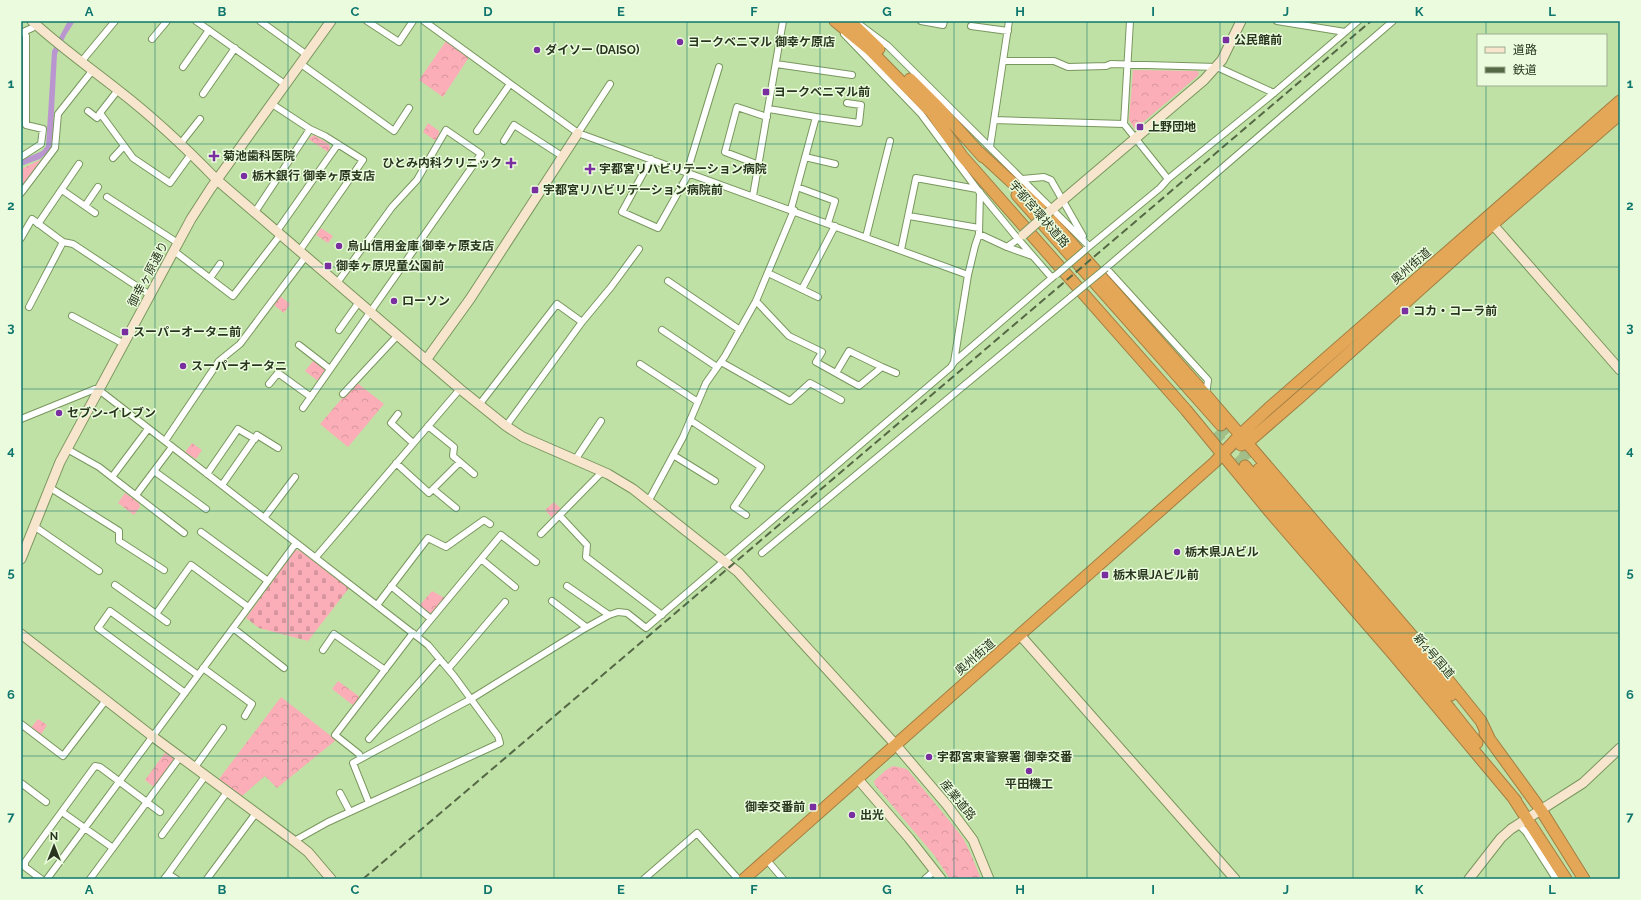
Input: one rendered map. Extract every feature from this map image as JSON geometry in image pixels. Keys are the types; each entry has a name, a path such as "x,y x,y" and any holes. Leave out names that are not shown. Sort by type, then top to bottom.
{"highway":[{"name":"宇都宮環状道路","path":"835,21 869,49 932,113 1217,429 979,152 938,107 852,21"},
{"name":"奥州街道","path":"744,879 895,744 1489,221 1620,101"},
{"path":"932,113 953,144 971,166 1186,410 1516,801"},
{"name":"奥州街道","path":"1489,221 1620,114"},
{"path":"979,152 1042,210 1206,395 1420,645 1481,721 1489,738"},
{"name":"新4号国道","path":"1566,879 1523,821 1516,801 1491,761 1248,463 1489,738 1541,810 1584,879"}],"street":[{"path":"81,62 115,21"},
{"path":"152,39 166,21"},
{"path":"196,21 286,85"},
{"path":"260,21 307,55"},
{"name":"御幸ヶ原通り","path":"21,559 49,487 67,449 205,196 331,21"},
{"path":"367,21 398,42 413,21"},
{"path":"424,21 578,133 793,210 968,275"},
{"path":"753,196 783,21"},
{"path":"835,21 850,42 921,114 979,190 1020,237 1033,257 1054,276"},
{"path":"852,21 870,31 888,46 1022,178 1087,248"},
{"path":"921,21 943,25 944,21"},
{"path":"990,147 1009,21"},
{"path":"1130,21 1124,124 1168,179"},
{"path":"1007,247 1135,139 1217,67 1241,21"},
{"path":"1277,21 1345,32"},
{"path":"369,803 353,763 471,699 609,615 618,612 627,613 646,628 940,377 951,367 954,362 1054,276 1358,21"},
{"path":"762,553 1106,268 1393,21"},
{"path":"21,157 41,144 43,129 23,124 26,36 22,33 34,23"},
{"name":"産業道路","path":"34,23 118,90 181,143 217,180 479,405 523,437 602,472 633,489 649,500 738,572 777,612 895,744 966,830 978,851 989,879"},
{"path":"972,26 1008,31"},
{"path":"183,67 209,30"},
{"path":"203,94 235,48"},
{"path":"1003,61 1054,62 1068,67 1106,66 1111,64 1217,67 1274,93"},
{"path":"301,64 394,131 409,108"},
{"path":"776,64 852,75"},
{"path":"651,159 622,212 658,228 688,172 719,67"},
{"path":"21,193 55,148 58,114 92,70"},
{"path":"477,131 510,84"},
{"path":"426,360 470,299 610,84"},
{"path":"88,111 97,118 118,90"},
{"path":"769,109 858,123 861,105 847,103"},
{"path":"165,441 218,362 240,344 303,253 362,160 272,104"},
{"path":"759,165 725,152 737,107 767,117"},
{"path":"100,113 133,158 170,183 191,154"},
{"path":"649,500 690,420 706,383 740,330 756,301 793,210 797,187 816,117"},
{"path":"181,143 200,119"},
{"path":"994,120 1124,124"},
{"path":"504,141 514,125 562,156"},
{"path":"255,212 310,129"},
{"path":"303,408 481,154 446,130 417,180 392,207 337,283"},
{"path":"866,237 890,141"},
{"path":"108,197 176,247 210,278 233,296 279,233 338,144"},
{"path":"113,158 124,146"},
{"path":"805,157 835,164"},
{"path":"38,224 79,164"},
{"path":"901,250 916,178 979,190"},
{"path":"1022,178 1048,178 1053,183 1087,248"},
{"path":"85,206 98,187"},
{"path":"797,187 835,201 828,223"},
{"path":"62,190 95,213"},
{"path":"954,362 968,275 979,231 979,190"},
{"path":"909,216 979,231 1007,247 1033,257"},
{"path":"21,238 32,219 63,242 73,244 150,295"},
{"path":"1489,221 1620,370"},
{"path":"802,289 835,226"},
{"path":"29,307 63,242"},
{"path":"506,426 582,322 611,287 639,249"},
{"path":"210,278 220,264"},
{"path":"1106,268 1208,380 1206,395"},
{"path":"768,273 818,297"},
{"path":"668,281 740,330"},
{"path":"756,301 789,336 822,352 816,362 859,386 882,367"},
{"path":"339,330 359,302"},
{"path":"479,405 557,304 582,322"},
{"path":"72,316 124,344"},
{"path":"662,330 719,364 790,401 810,383 841,400"},
{"path":"343,394 398,335"},
{"path":"299,345 330,369"},
{"path":"836,373 848,351 896,373"},
{"path":"640,364 698,402"},
{"path":"269,384 278,373 311,397"},
{"path":"21,419 95,389 99,390 428,645 448,669 498,736 500,743 328,822 294,841"},
{"path":"316,557 460,389"},
{"path":"398,414 391,423 413,443"},
{"path":"690,420 761,467 734,507 746,515"},
{"path":"575,460 601,421"},
{"path":"428,426 454,447 452,456 474,474"},
{"path":"112,477 148,428"},
{"path":"207,474 238,429 255,439"},
{"path":"222,485 257,435 278,448"},
{"path":"136,495 172,446"},
{"path":"67,449 99,467 184,533"},
{"path":"673,454 715,481"},
{"path":"396,463 429,493 460,462"},
{"path":"154,471 206,509"},
{"path":"541,534 602,472"},
{"path":"264,518 295,477"},
{"path":"49,487 119,531 119,541 164,570"},
{"path":"433,489 456,508"},
{"path":"560,516 587,545 586,557 662,615"},
{"path":"377,605 428,538 446,547 484,520 490,524"},
{"path":"34,526 99,570"},
{"path":"201,532 268,581"},
{"path":"360,759 359,754 335,735 415,635 431,620 501,535 536,562"},
{"path":"47,879 296,543"},
{"path":"481,559 515,587"},
{"path":"156,614 191,566 248,607"},
{"path":"114,585 167,622"},
{"path":"392,586 431,620"},
{"path":"568,586 609,615"},
{"path":"552,601 586,628"},
{"path":"448,669 505,602"},
{"path":"185,693 98,628 110,611 198,675"},
{"path":"233,628 284,668"},
{"path":"21,634 152,736 308,852 331,879"},
{"path":"323,650 334,634 386,670"},
{"path":"1020,635 1235,879"},
{"path":"369,739 440,659"},
{"path":"203,668 252,704 245,716"},
{"path":"21,724 63,756 106,700"},
{"path":"195,768 223,728"},
{"path":"1469,879 1501,838 1523,821 1583,783 1620,748"},
{"path":"90,879 180,757"},
{"path":"41,879 25,867 25,862 95,766 100,767 160,812"},
{"path":"162,835 206,775"},
{"path":"857,778 909,838 941,879"},
{"path":"21,783 46,802"},
{"path":"176,879 166,876 228,792"},
{"path":"340,793 350,812"},
{"path":"62,812 112,848"},
{"path":"207,879 256,813"},
{"path":"1523,821 1526,832 1556,879"},
{"path":"644,879 697,833 738,879"},
{"path":"766,859 783,879"},
{"path":"925,879 935,870"}],"green space":[{"path":"446,41 469,57 443,97 419,80"},
{"path":"1133,70 1198,71 1199,75 1135,129 1129,120"},
{"path":"428,123 439,131 440,136 436,141 423,132"},
{"path":"314,135 329,144 330,148 328,152 308,139"},
{"path":"40,160 42,162 21,189 21,169"},
{"path":"321,228 333,236 328,243 316,235"},
{"path":"280,296 290,304 284,313 275,306 274,303"},
{"path":"314,360 324,367 325,370 318,381 305,371"},
{"path":"356,382 384,404 348,447 320,424"},
{"path":"192,443 202,450 196,459 185,452"},
{"path":"125,493 139,503 140,507 134,515 118,503"},
{"path":"554,502 560,508 561,512 553,519 545,510"},
{"path":"295,550 303,551 349,588 308,641 259,628 246,618"},
{"path":"432,591 445,598 430,617 418,607"},
{"path":"338,681 360,697 360,700 354,706 332,689"},
{"path":"281,697 336,740 277,788 265,776 242,796 219,779"},
{"path":"38,719 47,725 40,736 30,729"},
{"path":"167,750 177,759 155,788 145,780"},
{"path":"893,766 907,769 963,838 981,879 950,879 934,855 875,785 874,781"}],"shaded area":[{"path":"68,21 75,21 57,54 52,149 40,159 21,166 21,160 42,151 46,146 52,51"}],"tunnel":[{"path":"1221,425 1251,459"},
{"path":"1214,433 1245,466"}],"railway":[{"path":"363,879 1371,21"}],"place":[{"name":"公民館前","path":"1226,40"},
{"name":"ヨークベニマル 御幸ケ原店","path":"680,42"},
{"name":"ダイソー (DAISO)","path":"537,50"},
{"name":"ヨークベニマル前","path":"766,92"},
{"name":"上野団地","path":"1140,127"},
{"name":"菊池歯科医院","path":"214,156"},
{"name":"ひとみ内科クリニック","path":"511,163"},
{"name":"宇都宮リハビリテーション病院","path":"590,169"},
{"name":"栃木銀行 御幸ヶ原支店","path":"244,176"},
{"name":"宇都宮リハビリテーション病院前","path":"535,190"},
{"name":"烏山信用金庫 御幸ヶ原支店","path":"339,246"},
{"name":"御幸ヶ原児童公園前","path":"328,266"},
{"name":"ローソン","path":"394,301"},
{"name":"コカ・コーラ前","path":"1405,311"},
{"name":"スーパーオータニ前","path":"125,332"},
{"name":"スーパーオータニ","path":"183,366"},
{"name":"セブン-イレブン","path":"59,413"},
{"name":"栃木県JAビル","path":"1177,552"},
{"name":"栃木県JAビル前","path":"1105,575"},
{"name":"宇都宮東警察署 御幸交番","path":"929,757"},
{"name":"平田機工","path":"1029,771"},
{"name":"御幸交番前","path":"813,807"},
{"name":"出光","path":"852,815"}]}
